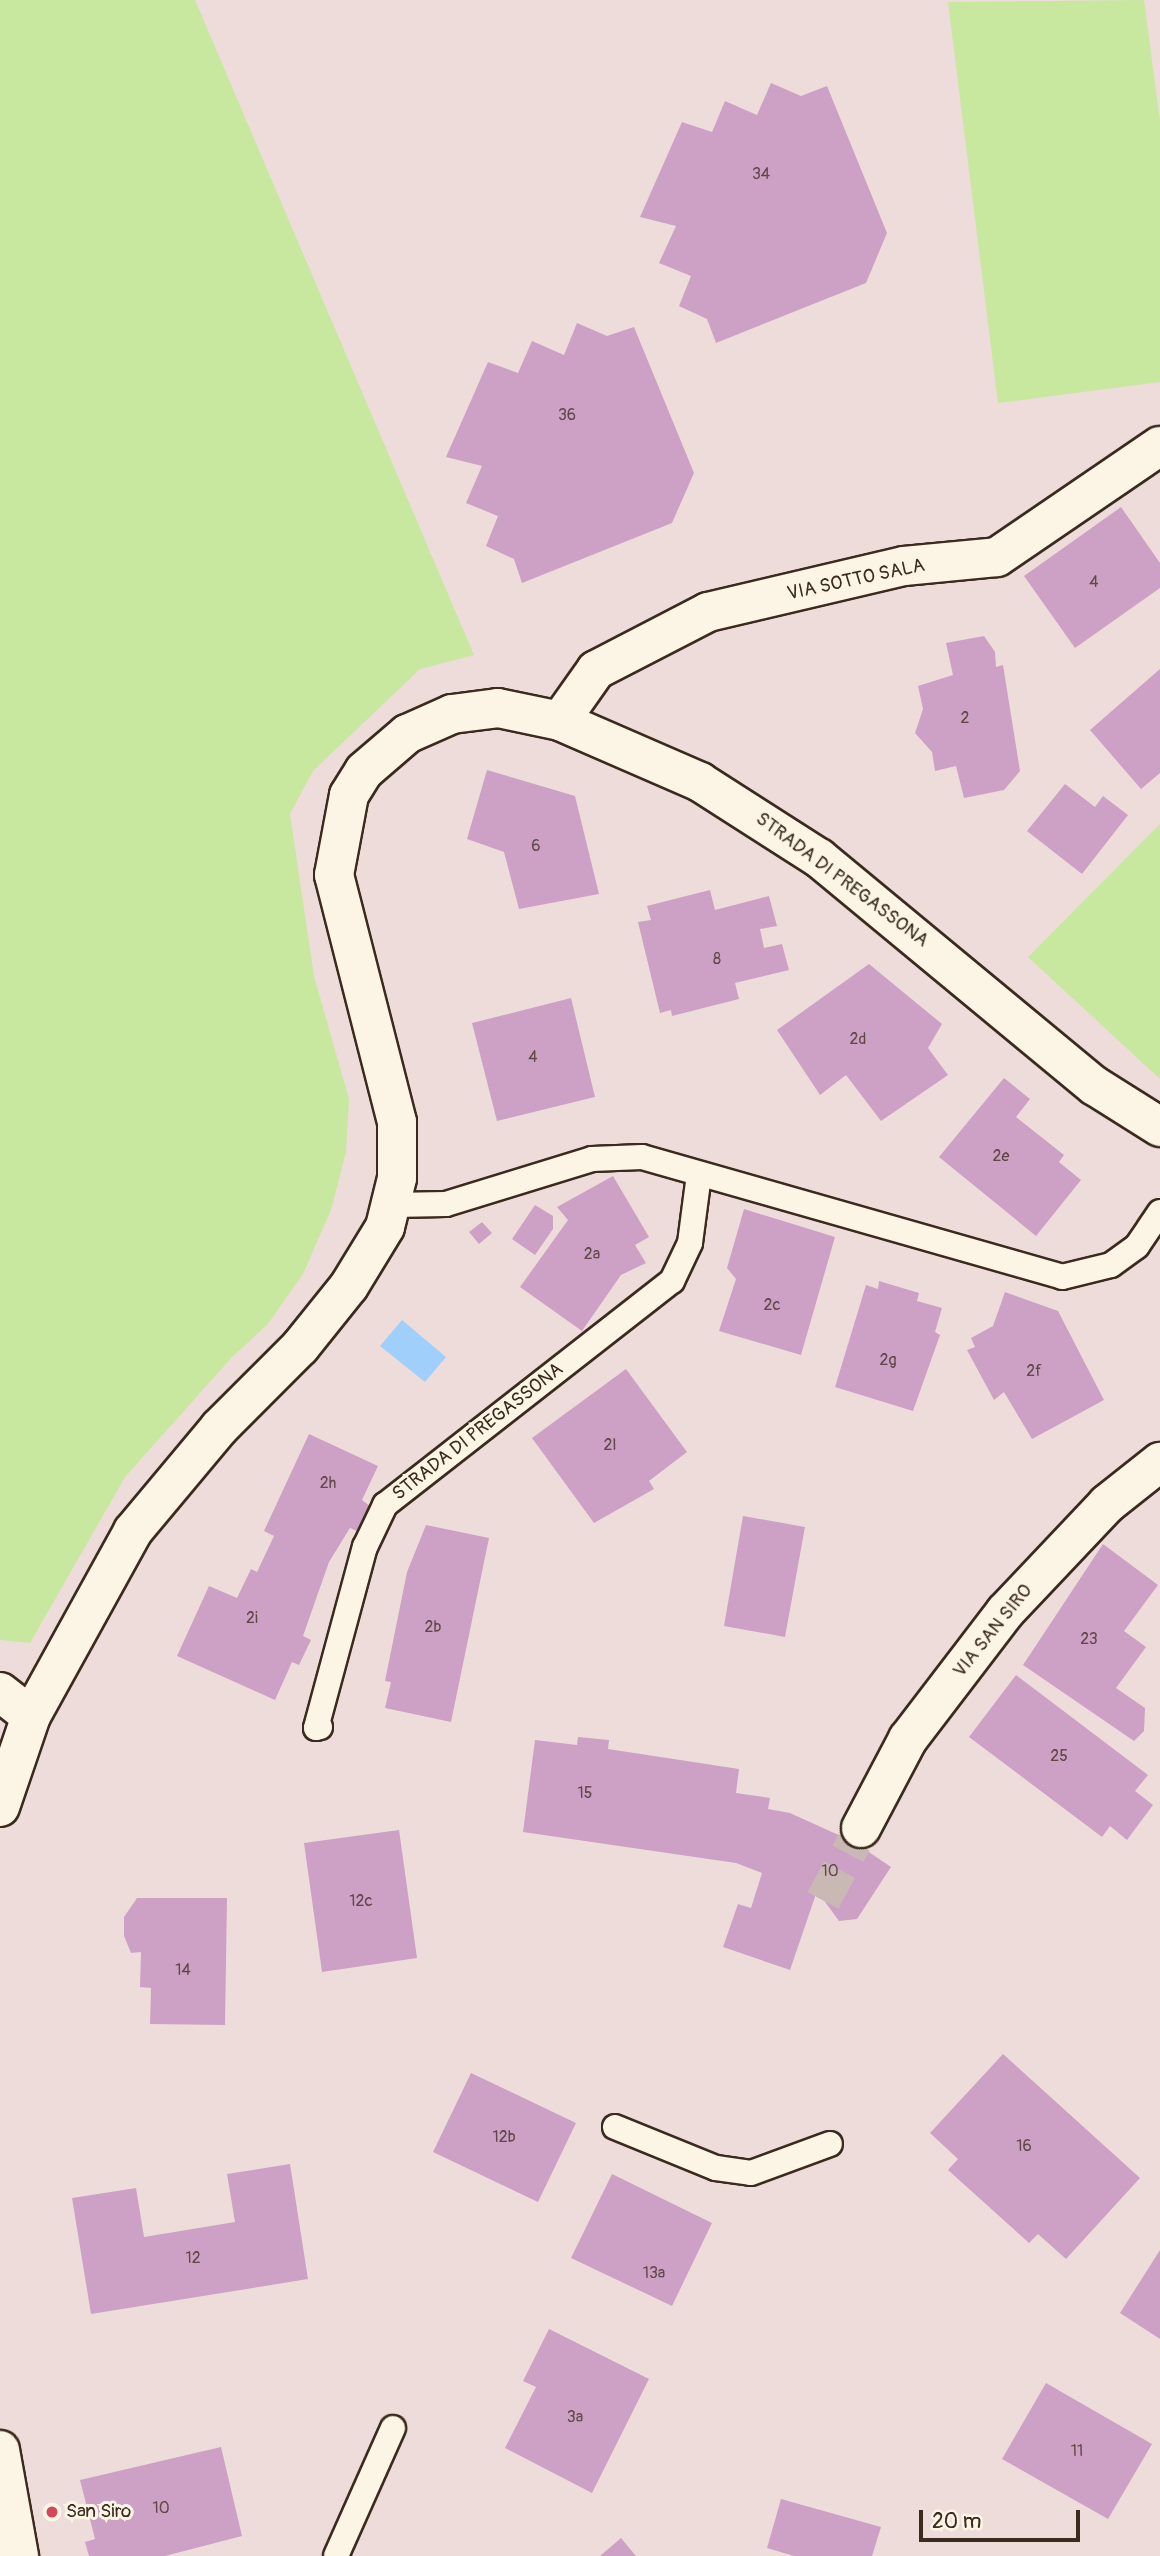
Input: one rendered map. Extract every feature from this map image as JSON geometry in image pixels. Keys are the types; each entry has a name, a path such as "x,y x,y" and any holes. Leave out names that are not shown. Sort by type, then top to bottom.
{"street":[{"name":"VIA SOTTO SALA","path":"560,721 596,670 708,611 904,566 997,557 1160,446"},
{"name":"STRADA DI PREGASSONA","path":"3,1790 31,1716 133,1531 349,1286 393,1205 397,1122 379,1037 337,902 334,875 341,819 363,771 407,734 435,720 498,708 560,721 642,754 756,814 877,903 1095,1086 1160,1127"},
{"name":"VIA SAN SIRO","path":"861,1828 908,1739 1005,1612 1107,1504 1160,1462"},
{"path":"0,1692 31,1716"},
{"path":"0,2450 19,2556"}],"lane":[{"path":"393,1205 446,1204 616,1156 667,1163 699,1175 1062,1277 1111,1265 1137,1246 1160,1212"},
{"name":"STRADA DI PREGASSONA","path":"320,1727 316,1728 365,1547 385,1505 672,1281 690,1243 699,1175"},
{"path":"615,2127 716,2168 751,2173 830,2144"},
{"path":"336,2556 393,2428"}],"green space":[{"path":"0,0 195,0 474,655 420,669 313,771 290,814 314,976 349,1099 346,1152 331,1210 303,1274 267,1325 233,1356 125,1477 30,1643 0,1640"},
{"path":"1144,0 1160,121 1160,382 998,403 948,2"},
{"path":"1160,824 1160,1079 1028,957"}],"water":[{"path":"402,1320 446,1357 425,1382 380,1346"}],"building":[{"path":"771,83 801,96 827,86 887,233 866,283 716,343 707,319 679,306 691,276 659,263 676,226 640,217 682,122 712,132 725,101 757,115"},
{"path":"577,323 607,336 634,327 694,473 672,523 522,583 514,559 486,546 498,516 466,503 482,466 446,457 488,362 518,373 532,341 564,355"},
{"path":"1121,507 1160,563 1160,588 1075,648 1024,576"},
{"path":"984,636 995,652 996,667 1003,665 1020,771 1004,790 964,798 956,766 935,771 932,752 915,733 923,709 918,686 953,675 946,643"},
{"path":"1160,669 1160,773 1141,789 1090,730"},
{"path":"487,770 575,796 599,894 519,909 504,852 467,839"},
{"path":"1065,784 1095,807 1103,796 1128,815 1082,874 1027,831"},
{"path":"710,890 715,910 769,896 777,926 760,929 764,948 782,944 789,970 735,983 739,999 672,1016 671,1010 660,1013 638,922 651,920 647,906"},
{"path":"869,964 942,1024 928,1048 948,1075 881,1121 846,1075 820,1095 777,1030"},
{"path":"571,998 595,1097 497,1121 472,1023"},
{"path":"1004,1078 1030,1099 1016,1117 1064,1155 1059,1162 1081,1180 1036,1236 939,1157"},
{"path":"613,1176 649,1237 635,1245 646,1263 621,1275 582,1331 520,1287 568,1220 557,1207"},
{"path":"535,1205 553,1216 553,1229 535,1255 512,1239"},
{"path":"744,1209 835,1237 801,1355 719,1331 736,1279 727,1268"},
{"path":"482,1222 492,1233 479,1244 469,1232"},
{"path":"879,1281 919,1293 917,1301 942,1308 935,1332 940,1335 913,1411 835,1387 866,1285 878,1289"},
{"path":"1005,1292 1058,1311 1104,1400 1032,1439 1004,1392 994,1400 967,1350 975,1347 971,1338 993,1326"},
{"path":"626,1369 687,1452 649,1481 654,1489 594,1523 532,1438"},
{"path":"309,1434 378,1466 362,1500 370,1506 359,1532 350,1528 329,1562 303,1636 311,1640 299,1665 292,1662 275,1700 177,1656 209,1586 237,1598 251,1569 257,1572 274,1536 264,1531"},
{"path":"743,1516 805,1527 785,1637 724,1626"},
{"path":"426,1525 489,1538 451,1722 385,1708 391,1682 385,1681 407,1572"},
{"path":"1103,1544 1158,1585 1124,1631 1146,1647 1116,1688 1145,1708 1144,1731 1134,1741 1023,1665"},
{"path":"1016,1675 1148,1775 1135,1791 1153,1805 1127,1840 1110,1826 1102,1837 969,1737"},
{"path":"578,1737 609,1740 608,1749 739,1769 736,1793 770,1798 768,1809 790,1813 854,1842 891,1867 857,1919 839,1921 817,1891 790,1970 723,1947 738,1904 751,1908 762,1873 736,1863 523,1832 535,1740 577,1745"},
{"path":"399,1830 417,1958 322,1972 304,1843"},
{"path":"137,1898 227,1898 225,2025 150,2024 151,1988 140,1987 141,1952 131,1953 124,1936 124,1917"},
{"path":"1003,2054 1140,2178 1066,2259 1038,2234 1029,2243 948,2170 958,2159 930,2133"},
{"path":"471,2073 576,2123 538,2202 433,2152"},
{"path":"290,2164 308,2279 91,2314 72,2198 136,2188 144,2237 235,2222 227,2174"},
{"path":"612,2174 712,2223 672,2306 571,2258"},
{"path":"1160,2250 1160,2339 1120,2313"},
{"path":"549,2329 649,2379 592,2493 505,2448 536,2387 523,2381"},
{"path":"1046,2383 1152,2444 1108,2519 1002,2459"},
{"path":"221,2447 242,2536 165,2556 89,2556 85,2542 95,2539 80,2480"},
{"path":"781,2499 881,2527 872,2556 794,2556 767,2548"},
{"path":"621,2538 636,2556 600,2556"}],"tunnel":[{"path":"823,1900 854,1842"}],"place":[{"name":"San Siro","path":"52,2512"}]}
